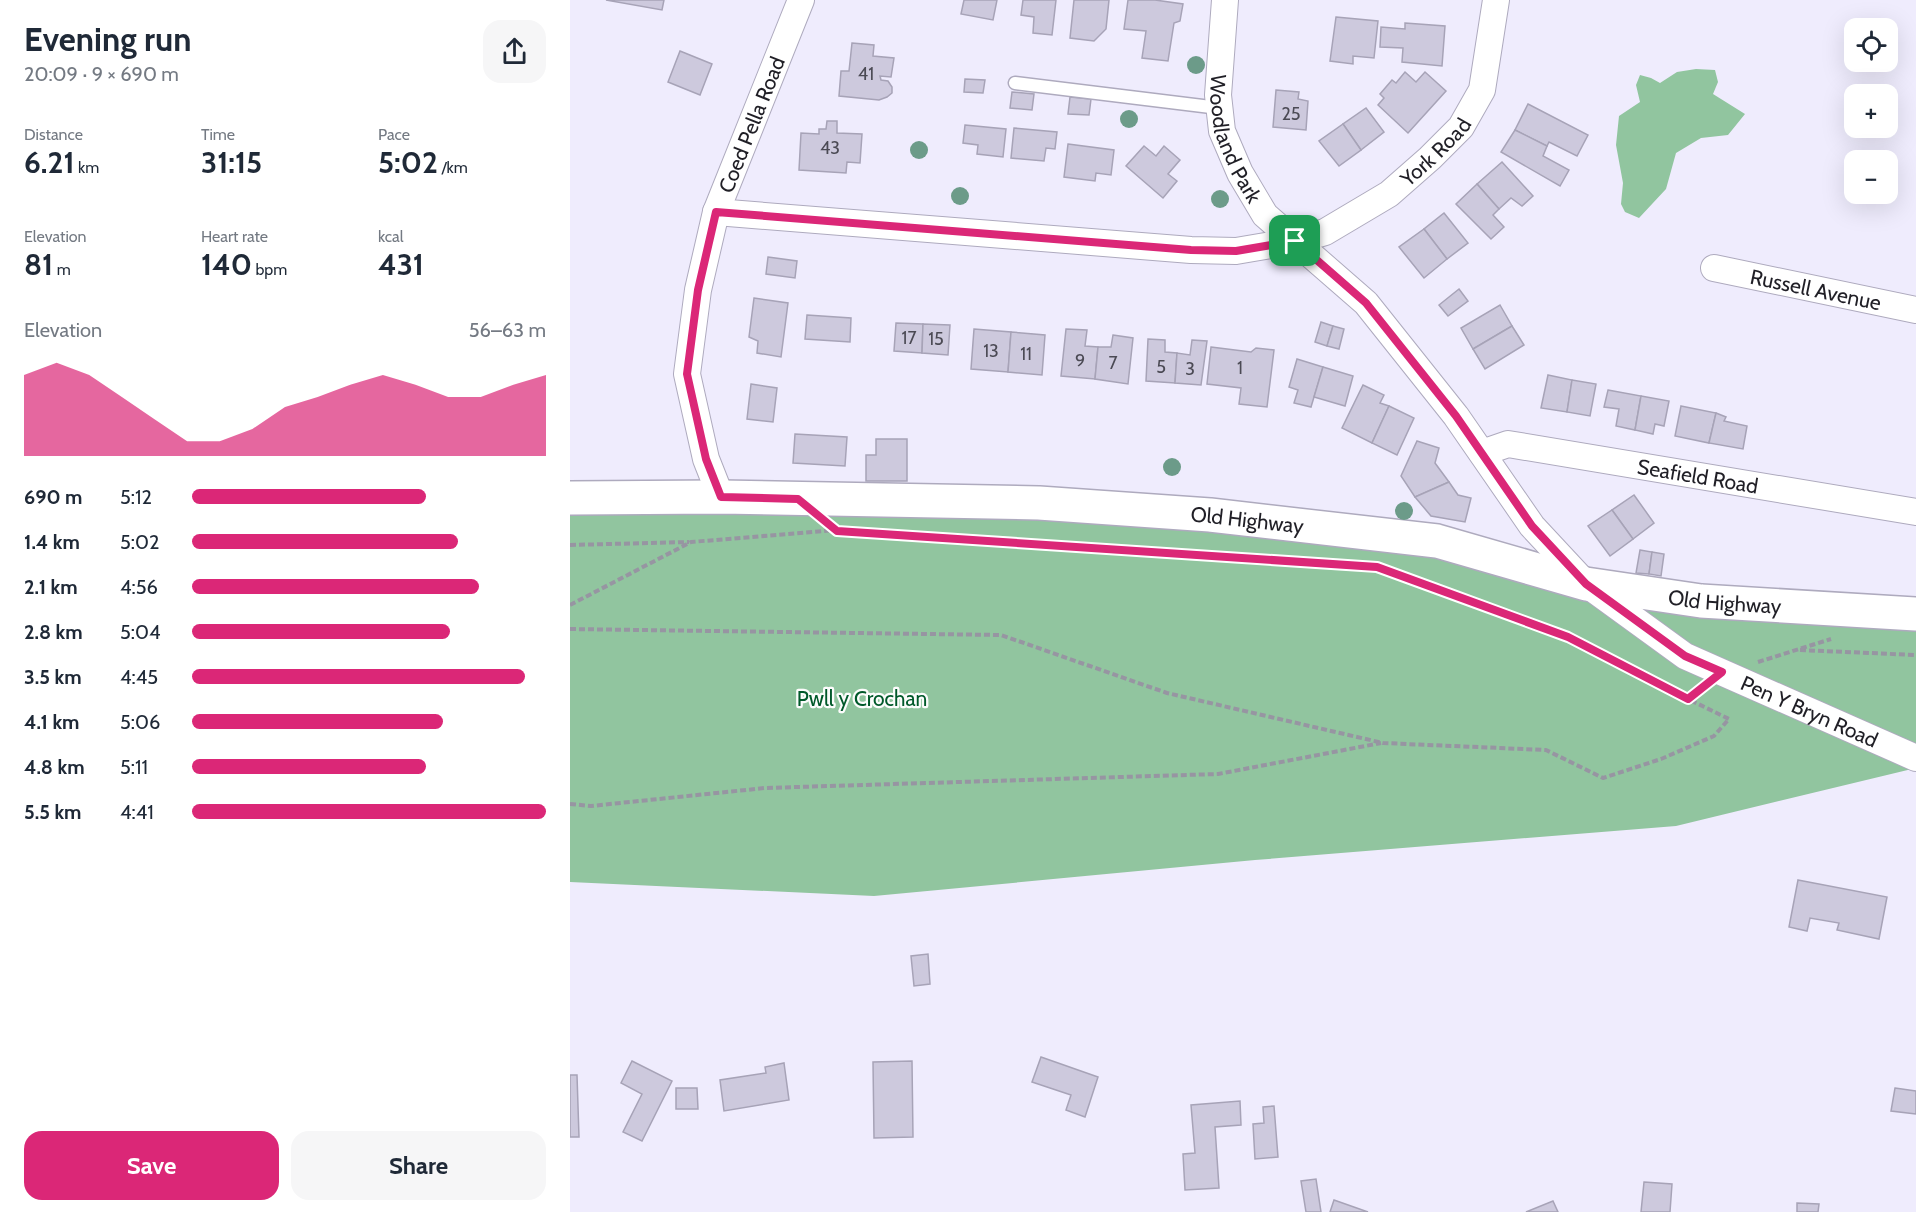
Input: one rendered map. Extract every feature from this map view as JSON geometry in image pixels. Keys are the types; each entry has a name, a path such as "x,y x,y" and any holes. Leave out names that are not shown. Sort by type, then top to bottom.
{"street":[{"name":"Coed Pella Road","path":"721,497 706,459 687,374 698,290 716,212 801,0"},
{"name":"Woodland Park","path":"1225,0 1218,95 1222,131 1240,173 1265,215 1366,303 1456,416 1532,526 1586,584"},
{"name":"York Road","path":"716,212 1191,250 1236,251 1295,241 1325,231 1389,194 1461,127 1482,90 1496,0"},
{"name":"Russell Avenue","path":"1714,268 1916,310"},
{"name":"Seafield Road","path":"1482,453 1509,444 1916,512"},
{"name":"Old Highway","path":"570,498 721,497 1039,503 1210,515 1437,541 1586,584 1701,601 1916,614"},
{"name":"Pen Y Bryn Road","path":"1586,584 1685,656 1916,758"}],"lane":[{"path":"1015,83 1219,108"}],"path":[{"path":"798,499 837,531"},
{"path":"570,544 691,542 837,531 1377,567 1568,637 1729,719 1714,736 1662,759 1603,778 1546,750 1383,743 1167,693 1001,635 570,629"},
{"path":"570,605 691,542"},
{"path":"1688,699 1722,672 1839,637"},
{"path":"1797,650 1916,655"},
{"path":"570,804 591,806 765,788 1218,774 1383,743"}],"green space":[{"path":"1696,69 1715,70 1718,82 1713,94 1745,114 1728,135 1701,138 1676,153 1666,189 1639,218 1625,212 1621,204 1623,183 1616,145 1619,116 1640,102 1636,85 1640,75 1660,83 1677,72"},
{"name":"Pwll y Crochan","path":"721,497 1437,541 1618,595 1916,614 1916,768 1676,826 1255,860 874,896 570,882 570,498"}],"building":[{"path":"606,0 664,0 662,10"},
{"path":"964,0 997,0 993,20 961,14"},
{"path":"1023,0 1056,0 1052,35 1033,33 1034,17 1021,15"},
{"path":"1074,0 1109,0 1106,29 1094,41 1070,38"},
{"path":"1128,0 1155,0 1183,4 1180,21 1174,23 1168,61 1142,58 1146,31 1124,29"},
{"path":"1336,17 1378,21 1374,58 1353,56 1353,64 1330,61"},
{"path":"1405,23 1445,26 1442,66 1402,62 1403,48 1380,47 1381,27 1405,29"},
{"path":"852,43 874,45 873,56 894,58 891,77 880,76 881,80 888,81 892,87 892,93 887,97 879,100 839,96 841,71 849,71"},
{"path":"680,51 712,64 700,95 668,82"},
{"path":"1405,72 1416,82 1425,72 1446,91 1408,133 1378,105 1384,98 1380,94 1392,80 1396,83"},
{"path":"965,79 985,80 983,93 964,92"},
{"path":"1276,90 1299,92 1298,99 1308,101 1306,130 1273,127"},
{"path":"1012,92 1034,94 1032,110 1010,108"},
{"path":"1070,97 1091,99 1089,115 1068,114"},
{"path":"1528,104 1588,135 1577,156 1549,142 1547,146 1515,130"},
{"path":"1366,108 1384,132 1361,150 1343,124"},
{"path":"827,121 837,121 837,133 862,134 860,163 847,162 846,173 799,170 801,133 819,134 819,129 826,129"},
{"path":"1343,124 1361,150 1339,166 1319,141"},
{"path":"965,125 1006,129 1003,157 977,154 978,145 963,143"},
{"path":"1014,128 1057,132 1055,149 1046,148 1044,161 1011,158"},
{"path":"1515,130 1547,146 1543,156 1569,170 1560,186 1501,152"},
{"path":"1068,144 1114,150 1111,175 1096,173 1095,181 1064,177"},
{"path":"1144,146 1156,156 1164,146 1180,160 1168,174 1177,181 1163,198 1126,166"},
{"path":"1502,162 1533,196 1522,206 1511,198 1499,209 1477,184"},
{"path":"1477,184 1499,209 1493,215 1504,227 1491,239 1456,204"},
{"path":"1444,213 1468,243 1447,259 1424,229"},
{"path":"1424,229 1447,259 1424,278 1399,247"},
{"path":"768,257 797,261 795,278 766,274"},
{"path":"1459,289 1468,301 1448,316 1439,305"},
{"path":"754,298 788,303 781,357 757,353 758,341 749,337"},
{"path":"1500,305 1512,326 1473,349 1461,328"},
{"path":"807,315 851,318 850,342 805,339"},
{"path":"1321,322 1333,326 1327,346 1315,342"},
{"path":"896,323 923,324 922,353 894,351"},
{"path":"923,324 950,325 948,355 922,353"},
{"path":"1333,326 1344,329 1339,349 1327,346"},
{"path":"1512,326 1524,345 1485,369 1473,349"},
{"path":"974,329 1011,332 1008,372 971,369"},
{"path":"1066,329 1087,330 1085,346 1098,347 1095,379 1061,376"},
{"path":"1011,332 1045,335 1042,375 1008,372"},
{"path":"1113,335 1133,338 1128,384 1095,379 1098,347 1111,347"},
{"path":"1148,339 1165,340 1165,352 1177,353 1175,383 1146,381"},
{"path":"1192,340 1207,341 1201,385 1175,383 1177,353 1190,355"},
{"path":"1211,347 1251,352 1256,348 1274,350 1267,407 1239,404 1241,388 1207,384"},
{"path":"1297,359 1323,367 1311,407 1294,403 1298,390 1289,387"},
{"path":"1323,367 1353,376 1345,406 1314,397"},
{"path":"1548,375 1572,380 1567,412 1541,408"},
{"path":"1572,380 1596,384 1590,416 1567,412"},
{"path":"751,384 777,388 773,422 747,419"},
{"path":"1363,385 1384,395 1380,403 1389,406 1372,443 1342,428"},
{"path":"1608,390 1641,396 1635,430 1616,426 1619,409 1604,407"},
{"path":"1641,396 1669,401 1664,426 1655,424 1653,434 1635,430"},
{"path":"1389,406 1414,418 1397,455 1372,443"},
{"path":"1681,406 1716,413 1709,443 1675,436"},
{"path":"1716,413 1726,417 1724,421 1747,426 1743,449 1709,443"},
{"path":"795,434 847,437 845,466 793,463"},
{"path":"876,439 907,439 907,481 866,481 866,455 876,455"},
{"path":"1417,441 1439,448 1435,463 1449,482 1415,497 1401,476"},
{"path":"1449,482 1458,495 1471,498 1465,522 1431,516 1415,497"},
{"path":"1634,495 1654,523 1633,539 1612,510"},
{"path":"1612,510 1633,539 1610,556 1588,526"},
{"path":"1640,550 1652,552 1649,574 1636,573"},
{"path":"1652,552 1664,554 1661,576 1649,574"},
{"path":"1798,880 1887,897 1879,939 1837,930 1839,923 1810,918 1807,931 1789,927"},
{"path":"928,954 930,984 914,986 911,956"},
{"path":"1041,1057 1098,1077 1085,1117 1066,1110 1071,1095 1032,1082"},
{"path":"632,1061 672,1081 642,1141 623,1132 642,1094 621,1083"},
{"path":"912,1061 913,1137 874,1138 873,1062"},
{"path":"784,1063 789,1100 724,1111 720,1080 766,1073 765,1067"},
{"path":"570,1075 577,1075 579,1137 570,1137"},
{"path":"676,1088 697,1088 698,1109 676,1109"},
{"path":"1895,1088 1916,1091 1916,1114 1891,1111"},
{"path":"1240,1101 1241,1125 1215,1127 1219,1188 1185,1190 1183,1154 1195,1153 1191,1105"},
{"path":"1274,1106 1278,1157 1255,1159 1253,1124 1264,1123 1263,1107"},
{"path":"1316,1179 1321,1212 1306,1212 1301,1181"},
{"path":"1644,1182 1672,1184 1670,1212 1641,1212"},
{"path":"1334,1200 1368,1212 1330,1212"},
{"path":"1553,1201 1558,1212 1526,1212"},
{"path":"1797,1203 1819,1204 1818,1212 1797,1212"}],"route":[{"path":"716,212 1191,250 1236,251 1295,241 1366,303 1456,416 1532,526 1586,584 1685,656 1722,672 1688,699 1568,637 1377,567 837,531 798,499 721,497 706,459 687,374 698,290 716,212"}]}
